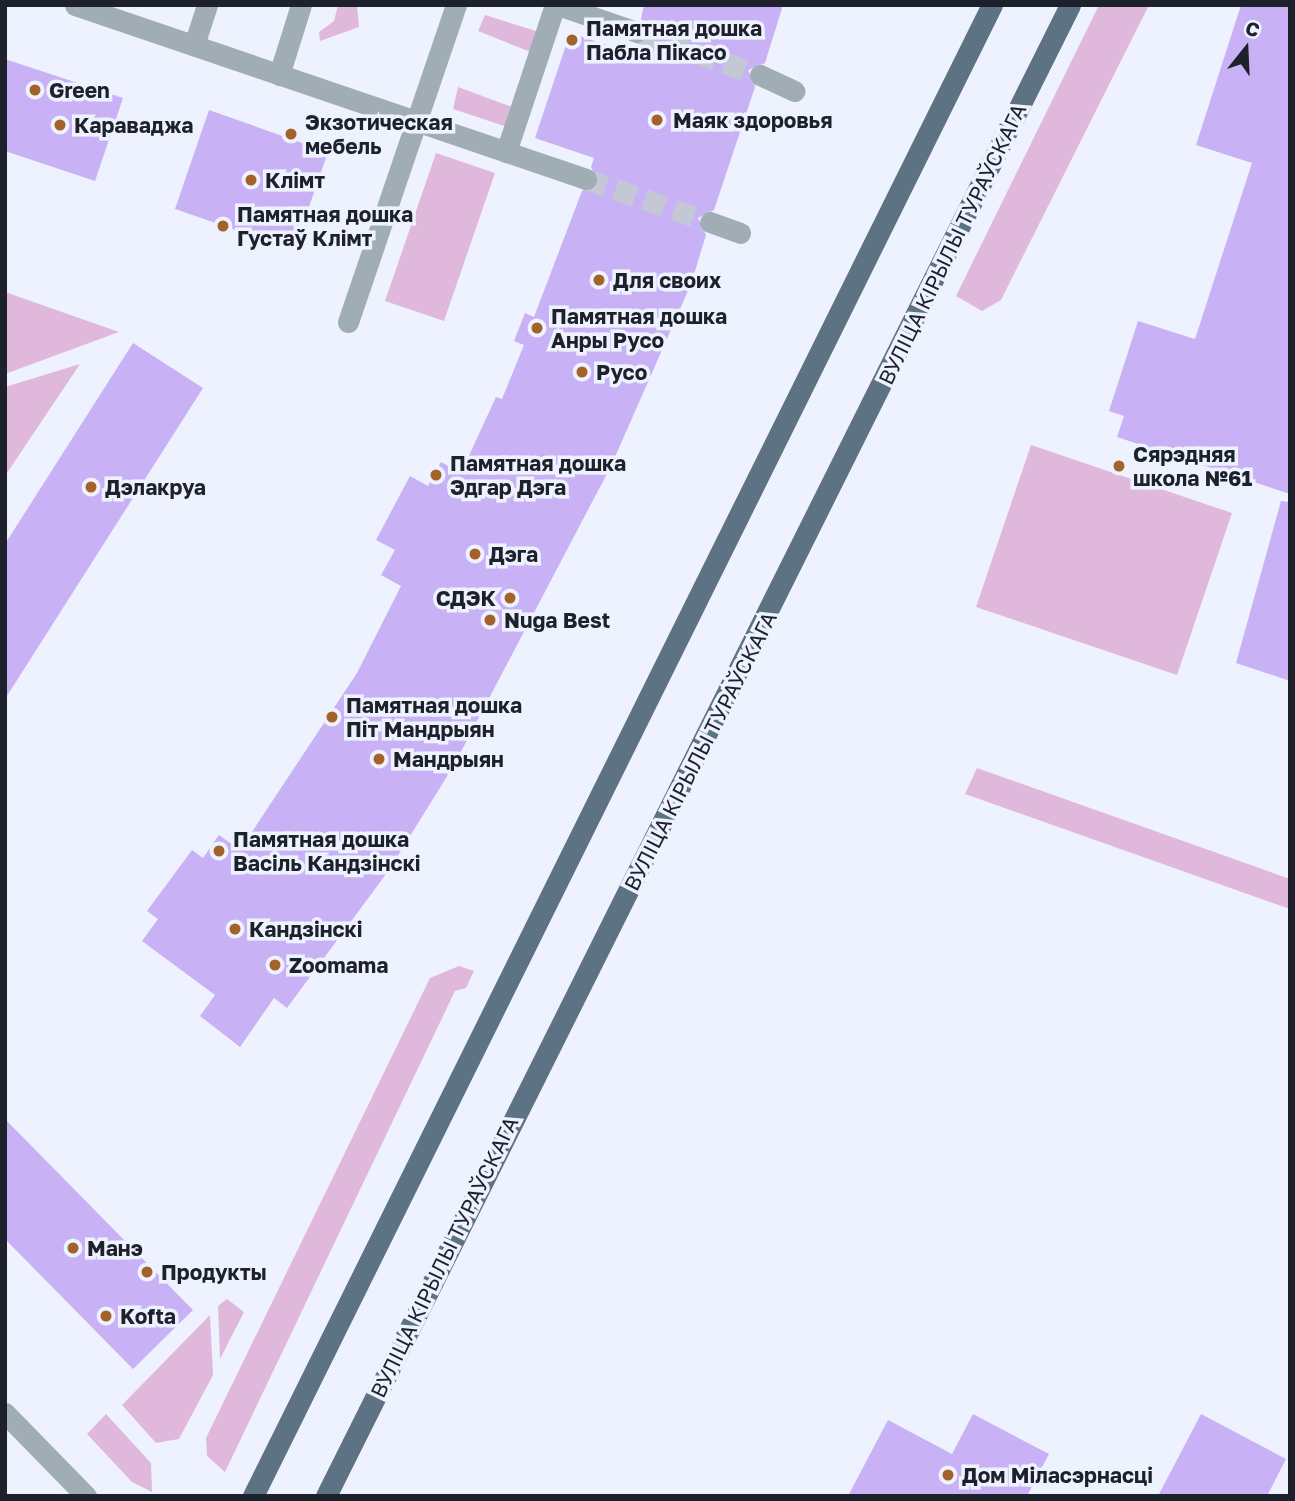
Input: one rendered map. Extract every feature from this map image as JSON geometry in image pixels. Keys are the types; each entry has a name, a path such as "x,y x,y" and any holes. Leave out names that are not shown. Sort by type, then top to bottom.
{"main road":[{"path":"253,1496 992,5"},
{"name":"ВУЛІЦА КІРЫЛЫ ТУРАЎСКАГА","path":"326,1496 1070,5"}],"street":[{"path":"75,5 586,179"},
{"path":"194,45 207,5"},
{"path":"279,75 301,5"},
{"path":"348,321 456,5"},
{"path":"506,152 556,5 637,32"},
{"path":"760,75 794,91"},
{"path":"710,222 740,233"},
{"path":"5,1413 86,1496"}],"shaded area":[{"path":"338,5 357,5 359,27 320,41 319,32 334,21"},
{"path":"1099,5 1149,5 1001,300 982,311 956,296"},
{"path":"485,15 552,36 533,53 478,31"},
{"path":"458,87 520,110 516,130 453,109"},
{"path":"436,153 495,173 444,321 385,301"},
{"path":"5,292 119,332 5,374"},
{"path":"80,364 5,476 5,387"},
{"path":"1031,445 1232,513 1177,675 976,607"},
{"path":"977,768 1290,879 1290,909 965,794"},
{"path":"459,966 474,971 466,988 455,991 225,1472 207,1456 206,1438 430,978"},
{"path":"227,1299 244,1312 220,1359 218,1306"},
{"path":"210,1315 213,1375 179,1439 156,1443 122,1405"},
{"path":"106,1414 151,1463 152,1492 132,1482 87,1434"}],"building":[{"path":"644,5 783,5 765,63 748,70 755,87 714,210 698,218 706,235 691,284 611,466 454,765 389,870 287,1008 274,998 240,1047 200,1016 215,995 142,941 158,919 147,911 192,850 203,858 219,835 240,850 357,673 401,586 381,575 395,550 376,540 410,476 428,486 441,462 461,473 496,397 502,399 524,345 514,341 525,313 534,317 582,191 599,183 591,167 594,158 535,138 570,33 632,53 650,36 641,19"},
{"path":"1241,5 1290,5 1290,494 1117,437 1124,416 1109,411 1138,321 1195,339 1252,163 1196,145"},
{"name":"Караваджа","path":"5,59 123,98 95,181 5,151"},
{"name":"Клімт","path":"209,110 328,152 294,250 175,209"},
{"name":"Дэлакруа","path":"133,343 203,388 5,699 5,544"},
{"path":"1281,501 1290,502 1290,681 1236,663"},
{"name":"Манэ","path":"5,1119 193,1310 133,1369 5,1239"},
{"name":"Дом Міласэрнасці","path":"973,1414 1049,1454 1027,1496 848,1496 888,1420 952,1454"},
{"name":"Дом Міласэрнасці","path":"1201,1414 1286,1459 1267,1496 1158,1496"}],"tunnel":[{"path":"637,32 760,75"},
{"path":"586,179 710,222"}],"place":[{"name":"Памятная дошка Пабла Пікасо","path":"572,40"},
{"name":"Green","path":"35,90"},
{"name":"Маяк здоровья","path":"657,120"},
{"name":"Караваджа","path":"60,125"},
{"name":"Экзотическая мебель","path":"291,134"},
{"name":"Клімт","path":"251,180"},
{"name":"Памятная дошка Густаў Клімт","path":"223,226"},
{"name":"Для своих","path":"599,280"},
{"name":"Памятная дошка Анры Русо","path":"537,328"},
{"name":"Русо","path":"582,372"},
{"name":"Сярэдняя школа №61","path":"1119,466"},
{"name":"Памятная дошка Эдгар Дэга","path":"436,475"},
{"name":"Дэлакруа","path":"91,487"},
{"name":"Дэга","path":"475,554"},
{"name":"СДЭК","path":"510,598"},
{"name":"Nuga Best","path":"490,620"},
{"name":"Памятная дошка Піт Мандрыян","path":"332,717"},
{"name":"Мандрыян","path":"379,759"},
{"name":"Памятная дошка Васіль Кандзінскі","path":"219,851"},
{"name":"Кандзінскі","path":"235,929"},
{"name":"Zoomama","path":"275,965"},
{"name":"Манэ","path":"73,1248"},
{"name":"Продукты","path":"147,1272"},
{"name":"Kofta","path":"106,1316"},
{"name":"Дом Міласэрнасці","path":"948,1475"}]}
